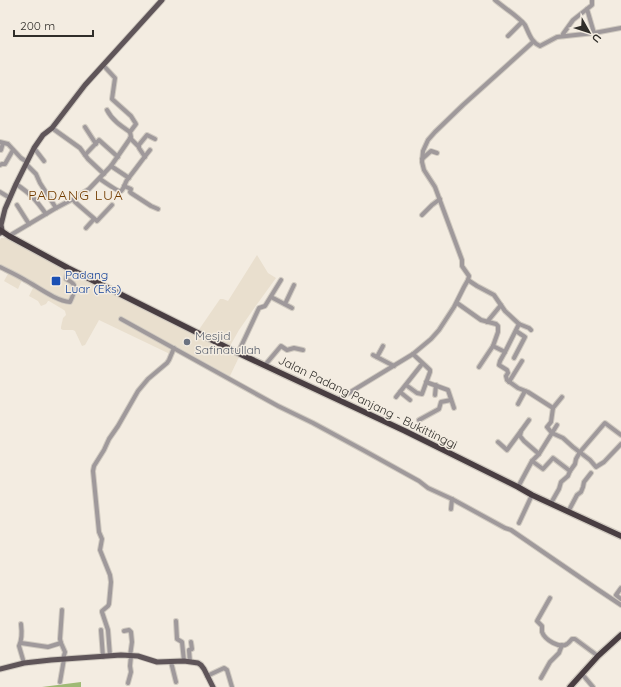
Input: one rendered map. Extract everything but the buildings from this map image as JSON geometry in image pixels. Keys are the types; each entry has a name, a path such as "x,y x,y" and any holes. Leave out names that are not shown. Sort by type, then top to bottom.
{"highway":[{"name":"Jalan Padang Panjang - Bukittinggi","path":"1,231 68,268 238,352 405,431 532,495 621,536"},
{"path":"570,687 598,656 621,635"}],"main road":[{"path":"1,231 0,225 3,208 10,198 34,148 43,134 52,128 103,64 162,0"},
{"path":"0,669 24,663 63,659 121,655 138,656 157,662 184,661 200,664 213,687"}],"street":[{"path":"495,0 519,18 533,42 540,46 557,37 621,28"},
{"path":"564,36 563,34 573,20 592,5 592,0"},
{"path":"587,10 594,33"},
{"path":"508,36 522,22"},
{"path":"338,399 413,354 432,339 457,303 469,276 462,266 462,260 436,187 424,170 422,159 424,151 428,140 435,132 533,42"},
{"path":"9,236 89,189 111,166 130,138 130,132 136,124 131,116 112,99 115,78 103,64"},
{"path":"107,110 115,121 130,132"},
{"path":"85,126 96,144"},
{"path":"52,128 80,148 91,162 104,174"},
{"path":"139,145 147,135 155,139"},
{"path":"130,138 137,145 139,145 139,148 145,157"},
{"path":"85,155 100,140 118,157"},
{"path":"1,150 2,143 8,144 27,163 36,174 56,208"},
{"path":"34,148 44,161"},
{"path":"0,165 5,164 13,150"},
{"path":"150,150 124,183 131,193 158,209"},
{"path":"422,159 430,151 437,153"},
{"path":"111,166 128,178"},
{"path":"100,178 119,191 128,188"},
{"path":"16,184 30,194 46,214"},
{"path":"0,192 10,198"},
{"path":"74,199 75,202 98,221 112,206"},
{"path":"422,215 432,204 440,199"},
{"path":"17,205 29,224"},
{"path":"86,228 94,218"},
{"path":"0,267 60,300 70,302 73,297 75,287 74,284 66,279 68,268"},
{"path":"238,352 259,308 265,306 281,280"},
{"path":"468,280 494,295 505,311 519,324 531,330"},
{"path":"285,304 294,285"},
{"path":"271,297 292,308"},
{"path":"457,303 481,320 496,324 498,326 499,329 493,346 479,367"},
{"path":"487,322 501,305"},
{"path":"121,319 278,406 313,423 420,481 428,488 452,499 504,528 511,530 621,605"},
{"path":"519,324 499,365 507,370 508,373 506,378 509,382 553,408"},
{"path":"514,358 525,337 516,331"},
{"path":"265,365 281,346 287,350 294,348 303,350"},
{"path":"383,346 375,356 394,366"},
{"path":"493,346 505,352"},
{"path":"509,346 518,350"},
{"path":"110,656 108,630 102,611 109,604 111,582 108,569 100,550 102,539 99,532 93,471 94,466 138,391 148,379 167,363 174,348"},
{"path":"406,385 417,393 422,394 430,370 413,354"},
{"path":"509,382 522,361"},
{"path":"396,396 422,364"},
{"path":"426,382 448,390 454,408"},
{"path":"434,395 436,385"},
{"path":"518,404 525,391"},
{"path":"400,392 410,400"},
{"path":"562,397 553,408 551,422 547,427 552,434 563,438 590,460 596,467 604,462 621,444"},
{"path":"419,420 439,409 442,402 451,400"},
{"path":"498,442 507,450 529,420"},
{"path":"551,503 559,489 561,482 568,476 580,452 605,423 621,434"},
{"path":"518,487 532,461 539,454 557,425"},
{"path":"521,431 520,436 539,454"},
{"path":"532,461 543,469 553,458 570,471"},
{"path":"568,512 577,494 581,492 584,482 591,473"},
{"path":"519,523 532,495"},
{"path":"451,508 452,499"},
{"path":"621,588 616,594 621,599"},
{"path":"550,598 537,621 542,626 542,632 548,639 557,645 567,644 574,639 598,656"},
{"path":"60,682 65,652 60,639 62,610"},
{"path":"176,621 177,639 182,642 184,661"},
{"path":"21,624 22,633 19,647 24,663"},
{"path":"101,630 103,657"},
{"path":"124,631 129,630 131,632 132,642 130,656 131,672 128,684"},
{"path":"190,662 190,650 192,649 191,642"},
{"path":"21,643 48,647 61,643"},
{"path":"541,678 550,662 559,653 562,645"},
{"path":"171,662 176,682"},
{"path":"207,674 224,668 226,669 232,687"},
{"path":"582,674 593,687"}],"shaded area":[{"path":"1,238 6,238 239,357 229,378 175,349 172,355 99,320 85,345 82,346 75,331 61,329 63,318 66,315 64,310 49,301 41,306 38,301 29,296 34,286 22,280 18,289 4,281 9,272 0,267"},
{"path":"257,255 268,273 276,278 239,330 230,346 198,331 220,299 228,301"}],"green space":[{"path":"81,682 81,687 42,687"}],"place":[{"name":"Padang Luar (Eks)","path":"56,281"},
{"name":"Mesjid Safinatullah","path":"187,342"}],"district":[{"name":"PADANG LUA","path":"76,195"}]}
